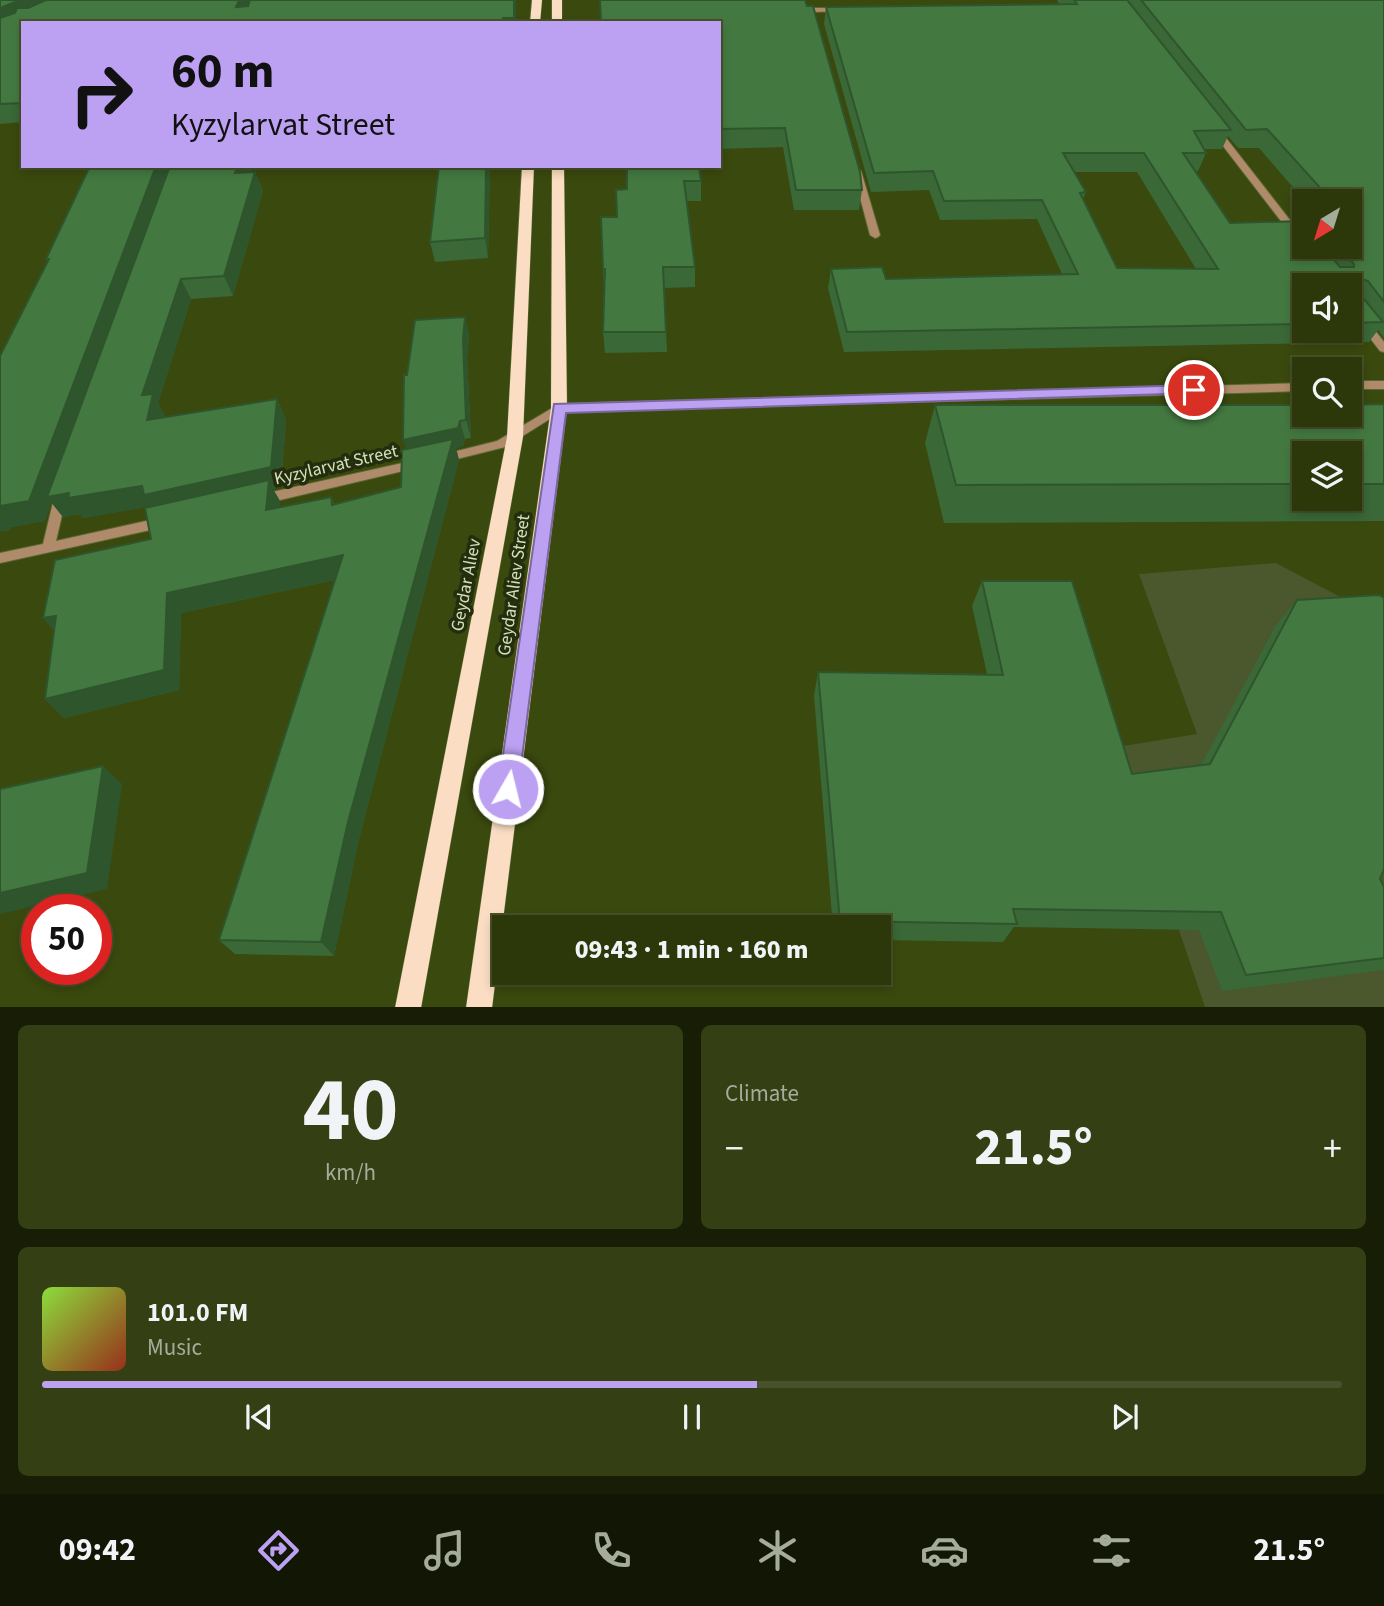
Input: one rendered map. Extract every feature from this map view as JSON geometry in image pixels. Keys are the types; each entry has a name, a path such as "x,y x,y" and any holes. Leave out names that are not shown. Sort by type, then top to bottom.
{"main road":[{"path":"536,21 537,0"},
{"path":"557,0 557,21"},
{"name":"Geydar Aliev","path":"408,1007 515,437 528,168"},
{"name":"Geydar Aliev Street","path":"479,1007 559,408 558,168"}],"street":[{"path":"811,0 817,23"},
{"path":"813,10 853,10"},
{"path":"1206,118 1292,230"},
{"path":"853,155 875,234"},
{"path":"1362,321 1384,349"},
{"path":"1362,385 1384,384"},
{"path":"559,408 1292,387"},
{"name":"Kyzylarvat Street","path":"247,503 501,444 559,408"},
{"path":"48,548 55,512 64,486"},
{"path":"0,558 181,518"}],"green space":[{"path":"1276,563 1384,620 1384,1007 1205,1007 1117,747 1197,734 1139,574"}],"building":[{"path":"0,0 20,0 0,8"},
{"path":"46,0 239,0 236,7 248,6 250,0 514,0 514,18 503,18 502,21 21,21 21,103 0,104 0,18 15,13 17,8 28,8"},
{"path":"600,0 805,0 807,6 813,6 860,172 862,190 796,190 785,128 721,129 721,21 601,21"},
{"path":"1074,0 1127,0 1231,130 1194,131 1206,153 1183,153 1230,223 1292,221 1292,259 1333,259 1340,267 1354,267 1350,259 1362,259 1362,189 1321,189 1267,129 1246,130 1141,0 1384,0 1384,302 1368,281 1362,279 1362,273 1292,273 1292,324 847,332 831,269 882,267 886,279 1078,274 1042,200 944,201 933,171 874,173 826,7 1077,4","holes":["1063,153 1144,153 1218,269 1117,268 1080,193 1086,192"]},
{"path":"89,168 155,168 29,501 0,506 0,356 49,259 46,259"},
{"path":"169,168 237,168 235,173 255,172 224,276 181,279 142,395 153,394 147,420 277,399 271,467 144,495 142,486 68,498 69,493 47,497"},
{"path":"439,168 486,168 485,238 430,242"},
{"path":"627,168 699,168 701,181 684,181 695,267 663,267 666,332 603,332 605,269 601,217 617,217 616,190 627,189"},
{"path":"1362,297 1383,322 1362,323"},
{"path":"465,317 463,339 466,420 460,421 458,428 403,440 404,375 407,375 415,320"},
{"path":"1384,404 1384,484 1362,484 1362,441 1292,441 1292,484 956,485 935,405 1292,405 1292,427 1362,427 1362,405"},
{"path":"453,439 348,822 321,942 219,940 343,555 167,593 164,670 45,699 56,616 43,618 55,560 151,539 145,508 269,480 266,510 331,497 332,505 401,487 402,450"},
{"path":"982,581 1072,581 1132,774 1210,764 1297,600 1379,595 1384,598 1384,869 1380,879 1384,887 1384,958 1246,975 1221,912 1013,909 1017,924 891,922 891,915 839,915 818,672 1003,675"},
{"path":"103,766 87,873 0,893 0,789"}],"route":[{"path":"508,789 559,408 1194,390"}]}
